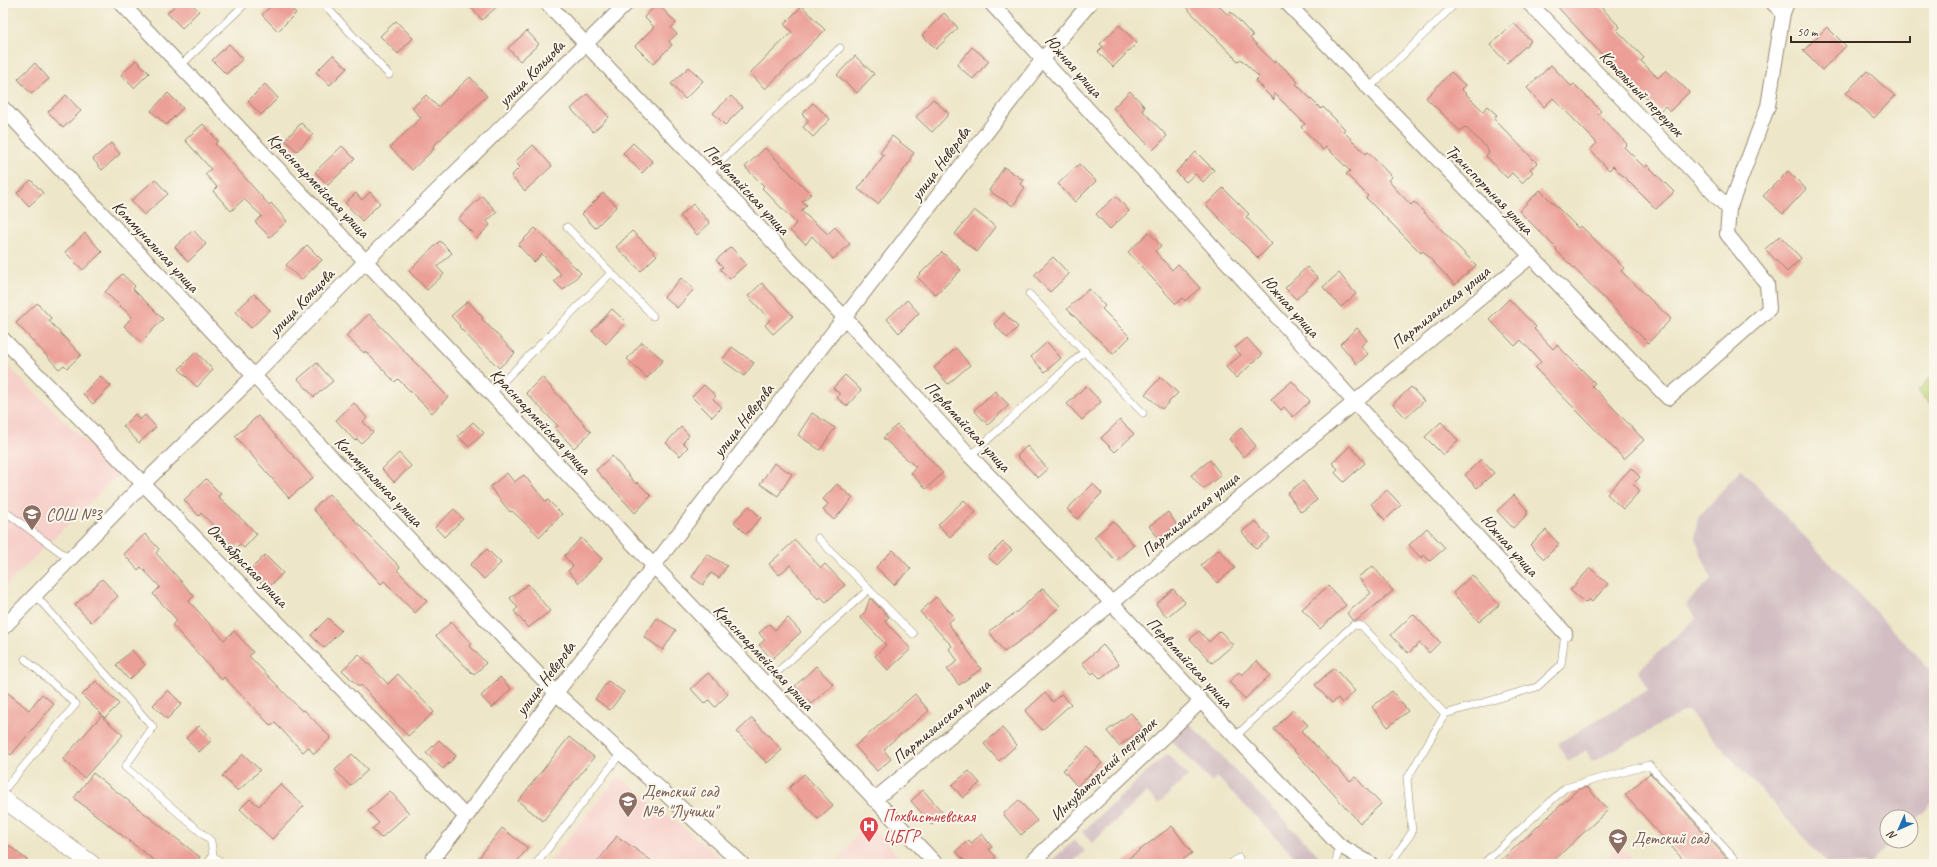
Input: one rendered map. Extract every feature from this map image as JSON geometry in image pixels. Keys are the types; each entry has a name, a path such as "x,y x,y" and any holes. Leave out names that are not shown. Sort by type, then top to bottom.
{"street":[{"name":"Красноармейская улица","path":"121,3 936,864"},
{"name":"Первомайская улица","path":"547,3 844,318 970,456 1112,603 1235,737 1339,845 1371,864"},
{"name":"улица Кольцова","path":"3,628 36,596 144,483 254,376 366,261 627,3"},
{"name":"Южная улица","path":"991,3 1565,633"},
{"name":"улица Неверова","path":"429,864 466,818 556,692 1042,59 1090,3"},
{"name":"Транспортная улица","path":"1287,3 1530,257 1668,398 1769,309 1767,284 1727,234 1729,209"},
{"name":"Котельный переулок","path":"1529,3 1729,209"},
{"path":"1729,209 1768,106 1785,8 1773,3"},
{"name":"Коммунальная улица","path":"3,108 254,376 556,692 742,864"},
{"name":"Партизанская улица","path":"874,800 1354,401 1530,257"},
{"name":"Октябрьская улица","path":"3,339 144,483 466,818"},
{"name":"Инкубаторский переулок","path":"1030,864 1201,701"},
{"path":"3,799 92,864"}],"lane":[{"path":"180,66 246,3"},
{"path":"323,3 389,75"},
{"path":"1369,88 1456,3"},
{"path":"708,174 840,48"},
{"path":"567,227 652,316"},
{"path":"491,394 611,273"},
{"path":"1029,294 1143,413"},
{"path":"970,456 1084,351"},
{"path":"4,513 70,560"},
{"path":"818,538 913,634"},
{"path":"764,684 869,589"},
{"path":"36,596 153,727 125,767 211,841 213,856 223,864"},
{"path":"1235,737 1353,625 1362,626 1445,714"},
{"path":"1390,864 1412,832 1407,779 1445,714 1537,687 1561,665 1565,633"},
{"path":"3,791 76,704 25,659"},
{"path":"536,864 621,753"},
{"path":"1483,864 1565,788 1649,765 1739,864"},
{"path":"1336,864 1339,845"},
{"path":"207,864 213,856"},
{"path":"1230,864 1239,858"}],"shaded area":[{"name":"СОШ №3","path":"3,361 119,474 3,588"},
{"path":"1741,469 1934,674 1934,802 1919,816 1919,809 1879,809 1879,849 1885,849 1869,864 1828,864 1687,710 1592,762 1586,750 1568,762 1558,743 1648,690 1639,670 1696,618 1686,604 1711,579 1695,538 1698,518"},
{"path":"1189,723 1327,864 1302,864 1217,777 1211,782 1171,740"},
{"path":"1167,754 1188,776 1158,804 1147,792 1092,843 1082,832"},
{"name":"Детский сад №6 \"Лучики\"","path":"619,776 724,861 722,864 547,864"},
{"name":"Похвистневская ЦБГР","path":"866,821 906,864 836,864"},
{"path":"1074,840 1085,851 1071,864 1048,864"},
{"name":"Детский сад","path":"1619,846 1636,864 1599,864"}],"green space":[{"path":"1934,374 1934,408 1917,391"}],"building":[{"path":"178,3 191,3 199,11 182,28 167,13"},
{"path":"274,3 285,3 296,13 278,31 262,15"},
{"path":"467,3 501,3 482,20"},
{"path":"1182,3 1216,3 1228,15 1231,12 1253,36 1250,38 1274,63 1276,60 1298,82 1296,84 1321,109 1323,107 1345,129 1343,131 1366,154 1368,152 1392,177 1388,180 1411,205 1414,202 1476,265 1455,285 1423,251 1421,253 1366,198 1368,196 1346,174 1350,171 1326,147 1323,150 1301,127 1305,124 1274,93 1274,100 1255,81 1259,77 1241,59 1238,61"},
{"path":"1554,3 1597,3 1620,27 1617,30 1644,58 1641,61 1658,78 1666,70 1689,92 1670,111 1665,106 1660,111 1606,59"},
{"path":"658,4 676,23 671,28 677,34 669,41 672,45 653,64 635,46 654,27 644,17"},
{"path":"802,6 825,30 765,89 750,73 792,32 784,24"},
{"path":"944,13 958,28 936,49 922,35"},
{"path":"396,21 413,38 398,54 380,36"},
{"path":"1514,23 1531,41 1507,63 1490,45"},
{"path":"1119,25 1137,43 1113,67 1098,52 1103,47 1100,44"},
{"path":"1827,27 1846,46 1822,70 1803,51"},
{"path":"527,31 539,44 520,61 508,48"},
{"path":"229,44 243,59 226,74 212,60"},
{"path":"972,47 989,61 973,79 957,65"},
{"path":"333,55 347,68 330,85 316,72"},
{"path":"855,56 874,74 857,93 837,75"},
{"path":"136,60 149,73 134,88 121,75"},
{"path":"35,63 49,79 31,94 18,79"},
{"path":"1551,65 1571,86 1574,84 1601,111 1598,114 1627,144 1624,147 1645,168 1647,165 1674,192 1656,209 1613,166 1609,170 1590,150 1597,143 1553,98 1544,107 1527,88"},
{"path":"689,67 703,81 685,99 671,84"},
{"path":"1867,71 1895,96 1874,118 1846,93"},
{"path":"1451,72 1465,85 1461,89 1483,111 1487,106 1497,115 1494,119 1537,163 1530,169 1533,172 1522,183 1512,173 1507,178 1486,156 1489,152 1483,144 1465,127 1460,131 1426,98"},
{"path":"470,77 487,96 432,147 434,149 412,170 390,147 421,118 412,108 426,95 438,107"},
{"path":"265,84 278,98 261,115 248,101"},
{"path":"1130,91 1145,107 1142,110 1167,136 1153,150 1113,108"},
{"path":"168,93 183,108 166,125 151,111"},
{"path":"587,94 609,117 593,132 571,109"},
{"path":"66,95 81,111 63,128 48,112"},
{"path":"731,96 743,107 725,125 713,113"},
{"path":"933,99 949,114 932,132 916,117"},
{"path":"813,103 830,119 813,137 803,127 809,121 802,114"},
{"path":"301,123 313,134 297,151 285,140"},
{"path":"203,124 218,141 215,144 269,205 271,203 287,221 270,237 255,222 262,216 244,199 231,211 213,191 217,187 205,174 211,169 185,140"},
{"path":"892,136 914,153 910,158 911,160 878,204 858,189 884,155 880,153"},
{"path":"111,143 120,154 102,170 93,159"},
{"path":"633,143 653,162 642,173 623,153"},
{"path":"533,145 552,166 525,191 511,176 520,167 515,162"},
{"path":"342,146 355,159 328,185 315,172"},
{"path":"765,148 811,194 802,202 807,205 801,211 828,234 835,227 850,244 833,259 812,236 806,244 790,231 796,223 762,188 764,186 745,167"},
{"path":"1196,152 1214,170 1203,182 1195,174 1186,182 1176,172"},
{"path":"1079,164 1096,181 1075,202 1058,184"},
{"path":"1004,167 1023,180 1020,184 1025,187 1013,206 989,191"},
{"path":"1788,171 1806,189 1783,214 1763,196"},
{"path":"155,179 168,194 144,215 131,201"},
{"path":"31,180 43,193 29,206 17,193"},
{"path":"1223,188 1249,214 1246,217 1272,244 1258,258 1206,205"},
{"path":"1540,190 1578,228 1581,226 1624,268 1621,271 1671,319 1648,343 1519,211"},
{"path":"370,192 380,203 362,221 345,203 356,193 362,200"},
{"path":"603,193 617,206 595,228 582,214"},
{"path":"482,196 497,212 487,221 490,225 477,238 458,219"},
{"path":"1116,196 1129,211 1110,229 1096,214"},
{"path":"693,204 710,223 697,235 680,216"},
{"path":"974,210 996,227 977,252 955,234"},
{"path":"535,228 581,273 563,290 554,281 561,274 542,254 534,262 518,245"},
{"path":"193,230 206,244 188,262 175,247"},
{"path":"632,231 657,255 641,271 616,247"},
{"path":"1149,232 1161,246 1155,251 1172,270 1178,264 1200,288 1185,301 1183,298 1176,304 1128,252"},
{"path":"85,233 102,252 83,270 65,252"},
{"path":"1780,236 1801,258 1787,272 1765,249"},
{"path":"440,241 452,253 437,267 444,274 427,290 409,271"},
{"path":"307,245 322,260 301,280 286,265"},
{"path":"731,247 746,264 730,279 720,269 723,267 716,260"},
{"path":"942,252 961,270 936,295 917,277"},
{"path":"1053,257 1069,274 1050,292 1034,275"},
{"path":"1307,267 1318,278 1296,299 1285,288"},
{"path":"1339,273 1356,294 1341,307 1323,287"},
{"path":"122,274 135,286 133,289 163,319 141,342 124,326 132,317 105,292"},
{"path":"681,278 694,289 677,308 664,297"},
{"path":"762,283 793,316 773,334 765,325 770,320 748,296"},
{"path":"1089,289 1105,306 1102,309 1130,337 1113,354 1067,309"},
{"path":"254,294 270,310 251,328 235,312"},
{"path":"1509,299 1536,327 1534,329 1553,349 1557,345 1595,383 1592,386 1644,440 1624,459 1535,368 1541,362 1521,340 1515,346 1489,319"},
{"path":"907,300 919,313 899,333 887,319"},
{"path":"468,301 483,318 482,319 515,353 499,368 459,327 460,326 451,316"},
{"path":"37,303 51,318 49,321 81,355 67,368 64,365 59,369 16,323"},
{"path":"612,309 626,322 606,344 592,331"},
{"path":"1004,313 1018,327 1007,338 994,324"},
{"path":"369,314 448,397 432,413 398,379 395,382 365,351 364,353 346,336"},
{"path":"1357,328 1367,340 1361,346 1368,354 1357,364 1340,344"},
{"path":"1247,338 1262,355 1236,378 1226,367 1241,355 1235,348"},
{"path":"642,342 663,360 647,378 627,359"},
{"path":"1047,342 1061,358 1045,372 1031,357"},
{"path":"732,347 754,363 744,376 722,360"},
{"path":"956,348 970,365 948,384 934,368"},
{"path":"196,352 213,370 197,387 179,369"},
{"path":"317,363 333,381 314,397 298,379"},
{"path":"845,375 861,390 847,406 837,398 840,394 833,388"},
{"path":"100,376 111,386 93,404 83,394"},
{"path":"542,377 591,432 574,448 555,428 558,426 526,393"},
{"path":"1161,377 1178,393 1162,409 1145,394"},
{"path":"1292,381 1310,401 1293,417 1284,407 1281,410 1271,399"},
{"path":"704,385 716,396 713,399 722,407 712,417 692,397"},
{"path":"1086,386 1101,402 1082,420 1067,404"},
{"path":"1411,387 1424,401 1406,418 1393,404"},
{"path":"995,391 1009,405 988,425 974,410"},
{"path":"354,403 367,418 363,422 373,432 361,443 357,439 355,441 336,420"},
{"path":"812,413 835,428 820,450 798,435"},
{"path":"135,414 140,420 145,415 156,427 139,443 123,426"},
{"path":"258,416 313,478 289,498 235,436"},
{"path":"1120,420 1134,434 1115,452 1101,438"},
{"path":"473,422 484,433 469,447 458,436"},
{"path":"1441,422 1458,440 1443,455 1425,437"},
{"path":"897,425 943,473 926,489 911,473 916,467 883,438"},
{"path":"681,427 689,435 683,443 688,447 680,456 666,443"},
{"path":"1241,428 1256,446 1243,457 1229,439"},
{"path":"1027,446 1048,469 1038,478 1017,456"},
{"path":"1350,446 1365,463 1344,482 1335,473 1338,469 1332,463"},
{"path":"399,453 411,466 394,482 382,469"},
{"path":"612,456 636,484 637,482 651,496 635,513 596,470"},
{"path":"1481,459 1494,473 1477,488 1465,475"},
{"path":"1210,460 1221,475 1203,489 1191,475"},
{"path":"774,463 792,474 778,496 760,484"},
{"path":"1631,468 1640,477 1633,484 1640,491 1623,509 1607,494"},
{"path":"507,473 514,482 524,475 546,502 548,500 562,514 540,537 512,511 510,512 490,487"},
{"path":"206,479 221,494 218,496 257,534 244,548 240,544 235,548 201,513 199,516 184,500"},
{"path":"1303,481 1317,500 1301,512 1287,493"},
{"path":"837,484 853,498 834,520 823,510 828,504 823,499"},
{"path":"1093,484 1102,493 1077,519 1067,509"},
{"path":"1387,490 1401,505 1385,520 1371,504"},
{"path":"329,494 400,567 397,570 427,601 415,613 384,581 381,584 313,509"},
{"path":"1514,495 1527,510 1527,515 1513,528 1497,511"},
{"path":"964,500 976,512 950,537 938,525"},
{"path":"749,506 761,518 746,534 734,522"},
{"path":"454,509 463,519 444,537 435,527"},
{"path":"1168,512 1177,525 1159,539 1149,526"},
{"path":"1113,521 1134,545 1116,561 1094,537"},
{"path":"1255,521 1270,538 1256,549 1242,532"},
{"path":"1427,528 1445,548 1430,561 1424,555 1421,558 1409,545"},
{"path":"1546,530 1559,544 1544,559 1530,545"},
{"path":"145,534 159,549 156,553 194,596 189,601 224,640 234,631 253,652 249,656 302,711 304,710 331,738 314,754 308,747 303,752 275,723 271,726 224,677 222,680 172,625 177,620 153,594 160,587 141,567 138,570 124,554"},
{"path":"581,538 602,559 579,583 568,571 573,566 564,556"},
{"path":"795,540 821,568 825,564 845,585 826,602 821,597 818,599 790,565 779,575 769,564"},
{"path":"1003,542 1012,550 997,565 988,557"},
{"path":"487,549 501,563 484,579 470,565"},
{"path":"1219,549 1235,568 1217,583 1201,565"},
{"path":"893,550 911,569 894,585 876,567"},
{"path":"707,554 727,566 719,578 711,573 703,585 692,577"},
{"path":"265,555 283,573 267,589 249,571"},
{"path":"1373,566 1393,591 1357,620 1352,620 1347,613 1371,593 1358,577"},
{"path":"1590,568 1608,584 1592,602 1589,599 1585,603 1570,590"},
{"path":"1472,575 1499,605 1479,622 1453,593"},
{"path":"102,579 118,596 91,622 75,605"},
{"path":"528,584 550,611 528,628 514,611 518,608 510,598"},
{"path":"1328,586 1346,605 1320,629 1302,609"},
{"path":"1043,588 1060,606 1031,633 1004,652 989,631 1018,611"},
{"path":"1173,589 1185,602 1167,617 1156,604"},
{"path":"936,597 955,617 948,623 981,669 959,685 947,669 958,661 949,649 952,646 920,612"},
{"path":"870,598 889,617 885,621 911,649 888,670 875,656 886,645 860,617 865,612"},
{"path":"1413,614 1440,642 1429,653 1420,643 1408,653 1391,635"},
{"path":"328,618 341,631 324,648 311,635"},
{"path":"657,618 676,630 663,650 644,637"},
{"path":"788,618 801,632 772,659 759,645 765,640 759,633 769,624 775,630"},
{"path":"451,622 472,644 470,646 486,663 474,675 436,636"},
{"path":"1199,631 1209,642 1220,631 1233,645 1212,663 1190,639"},
{"path":"1103,645 1119,664 1101,679 1094,672 1092,674 1082,663"},
{"path":"132,650 145,665 129,680 116,665"},
{"path":"359,654 388,684 398,674 434,712 408,736 361,685 359,687 342,670"},
{"path":"1257,661 1270,675 1245,699 1229,682 1239,672 1242,675"},
{"path":"816,666 833,684 811,704 795,686"},
{"path":"1334,668 1355,691 1342,703 1338,698 1332,703 1315,685"},
{"path":"708,673 728,694 715,707 709,700 705,704 691,689"},
{"path":"500,677 511,689 492,708 481,696"},
{"path":"96,681 119,704 105,718 82,695"},
{"path":"608,681 624,692 610,710 595,699"},
{"path":"3,689 29,710 42,694 54,704 11,755 3,748"},
{"path":"168,690 182,704 167,719 153,705"},
{"path":"1392,691 1408,711 1388,727 1372,707"},
{"path":"1045,693 1053,702 1061,694 1071,704 1042,730 1025,711"},
{"path":"915,694 929,711 888,745 884,750 891,759 877,771 855,746"},
{"path":"1293,710 1308,725 1301,731 1350,781 1355,777 1381,804 1360,823 1274,729"},
{"path":"1131,713 1143,728 1119,746 1107,731"},
{"path":"101,716 123,735 84,778 63,759"},
{"path":"752,718 782,750 767,763 737,732"},
{"path":"199,726 212,740 199,752 186,738"},
{"path":"1002,728 1017,745 999,761 984,744"},
{"path":"569,737 594,757 543,821 518,801"},
{"path":"439,740 456,756 443,769 426,753"},
{"path":"1088,747 1102,763 1077,786 1063,770"},
{"path":"243,754 260,770 238,791 222,776"},
{"path":"352,754 368,770 350,786 335,770"},
{"path":"969,771 980,783 963,798 952,785"},
{"path":"93,773 200,857 195,864 159,864 74,798"},
{"path":"1650,773 1732,864 1687,864 1625,795"},
{"path":"804,774 833,805 818,819 789,788"},
{"path":"280,784 304,806 272,839 240,809 250,799 259,806"},
{"path":"1587,787 1608,810 1550,864 1497,864 1577,790"},
{"path":"923,790 944,814 932,825 911,801"},
{"path":"390,791 409,813 381,838 372,829 379,823 368,811"},
{"path":"1019,800 1037,821 1021,835 1003,814"},
{"path":"1172,826 1192,853 1177,864 1121,864"},
{"path":"502,828 528,848 515,864 474,864"},
{"path":"982,834 992,847 989,849 996,857 988,864 967,864 956,851 969,840 971,843"},
{"path":"617,836 656,864 596,864"},
{"path":"3,841 32,864 3,864"}],"place":[{"name":"СОШ №3","path":"32,531"},
{"name":"Детский сад №6 \"Лучики\"","path":"628,818"},
{"name":"Похвистневская ЦБГР","path":"869,843"},
{"name":"Детский сад","path":"1618,855"}]}
